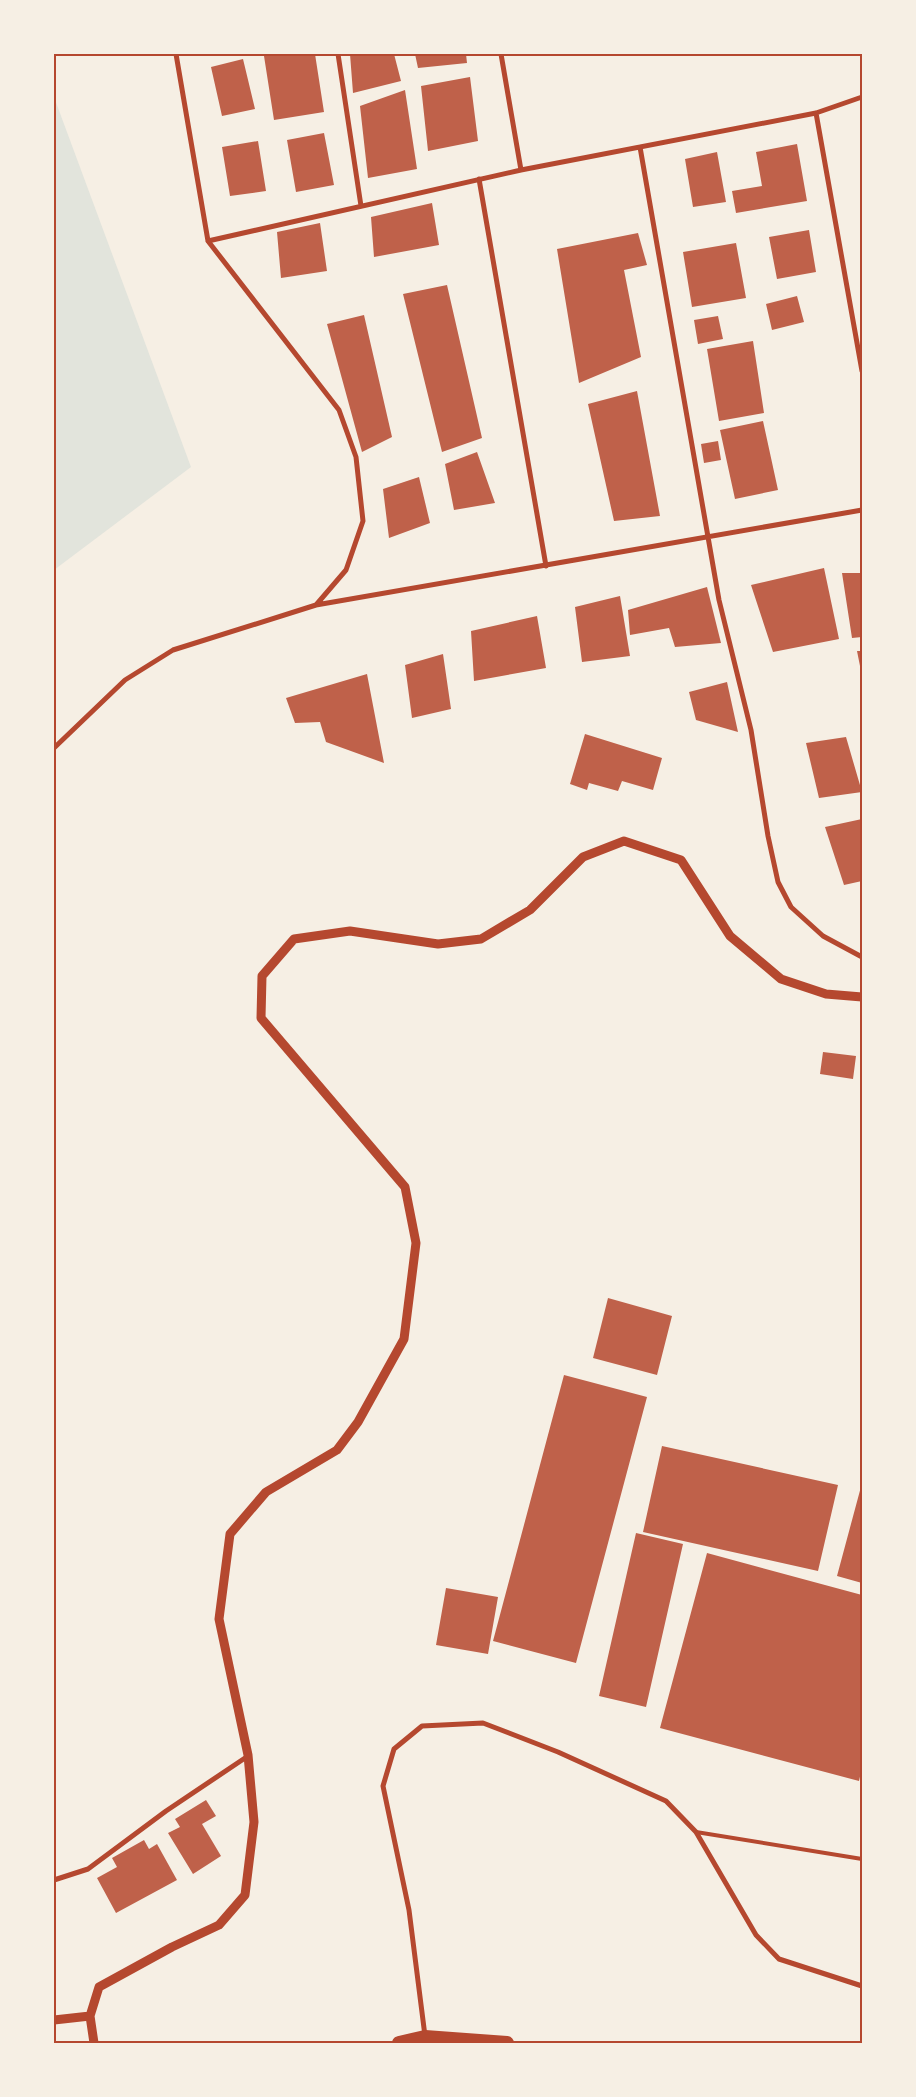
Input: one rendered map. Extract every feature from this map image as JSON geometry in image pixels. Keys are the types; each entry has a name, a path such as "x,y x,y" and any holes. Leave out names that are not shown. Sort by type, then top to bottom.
{"highway":[{"path":"399,2043 425,2037 506,2043"}],"street":[{"path":"176,54 208,241 338,410 356,457 363,521 346,570 316,605"},
{"path":"338,54 361,206"},
{"path":"501,54 521,170"},
{"path":"208,241 521,170 816,113 862,98"},
{"path":"816,113 862,371"},
{"path":"640,147 719,600 751,730 768,836 778,882 791,907 823,936 862,957"},
{"path":"479,180 546,566"},
{"path":"54,748 125,680 173,650 316,605 862,510"},
{"path":"94,2043 90,2016 99,1987 220,1925 245,1895 254,1822 248,1756 219,1619 230,1534 266,1492 337,1450 358,1422 404,1339 416,1243 405,1187 261,1018 262,976 294,939 350,931 438,944 481,939 530,910 582,858 624,841 681,860 730,936 781,979 826,994 862,997"},
{"path":"425,2037 409,1910 383,1786 394,1749 422,1726 482,1723 558,1752 666,1801 696,1832 756,1935 779,1959 862,1986"},
{"path":"54,1880 88,1869 166,1811 248,1756"},
{"path":"54,2020 90,2016"}],"lane":[{"path":"696,1832 862,1859"}],"shaded area":[{"path":"54,97 191,467 54,570"}],"building":[{"path":"315,54 324,112 274,120 264,56"},
{"path":"350,54 394,54 401,81 353,93"},
{"path":"415,54 466,54 467,63 418,68"},
{"path":"243,59 255,109 222,116 211,67"},
{"path":"470,77 478,141 428,151 421,86"},
{"path":"405,90 417,169 368,178 360,106"},
{"path":"324,133 334,185 296,192 287,140"},
{"path":"258,141 266,191 230,196 222,147"},
{"path":"797,144 807,201 736,213 732,191 762,186 756,152"},
{"path":"717,152 726,202 693,207 685,159"},
{"path":"432,203 439,245 374,257 371,217"},
{"path":"320,223 327,271 281,278 277,232"},
{"path":"809,230 816,272 777,279 769,237"},
{"path":"638,233 647,265 624,270 641,357 579,383 557,249"},
{"path":"736,243 746,298 692,307 683,252"},
{"path":"447,285 482,438 442,452 403,294"},
{"path":"797,296 804,322 772,330 766,304"},
{"path":"364,315 392,437 362,452 327,324"},
{"path":"718,316 723,339 698,344 694,320"},
{"path":"753,341 764,413 719,421 707,349"},
{"path":"637,391 660,516 614,521 588,404"},
{"path":"763,421 778,490 735,499 720,430"},
{"path":"718,441 721,460 704,463 701,444"},
{"path":"477,452 495,503 454,510 445,464"},
{"path":"419,477 430,523 389,538 383,489"},
{"path":"824,568 839,639 773,652 751,585"},
{"path":"842,573 862,573 862,637 852,638"},
{"path":"707,587 721,643 675,647 669,628 630,635 628,610"},
{"path":"620,596 630,656 582,662 575,607"},
{"path":"537,616 546,668 474,681 471,631"},
{"path":"857,651 862,651 862,671 861,671"},
{"path":"443,654 451,709 412,718 405,665"},
{"path":"367,674 384,763 326,742 320,722 295,723 286,698"},
{"path":"727,682 738,732 696,720 689,692"},
{"path":"585,734 662,758 653,790 622,781 618,791 589,783 587,790 570,784"},
{"path":"846,737 862,792 819,798 806,743"},
{"path":"862,819 862,881 844,885 825,827"},
{"path":"823,1052 856,1056 853,1079 820,1074"},
{"path":"608,1298 672,1316 657,1375 593,1358"},
{"path":"564,1375 647,1397 576,1663 493,1641"},
{"path":"662,1446 838,1485 818,1571 643,1532"},
{"path":"862,1483 862,1583 837,1576"},
{"path":"636,1533 683,1544 646,1707 599,1696"},
{"path":"707,1553 862,1595 862,1768 859,1781 660,1728"},
{"path":"446,1588 498,1597 488,1654 436,1645"},
{"path":"206,1800 216,1816 202,1824 221,1856 193,1874 168,1833 180,1827 175,1819"},
{"path":"144,1840 149,1849 157,1844 177,1880 116,1913 97,1878 117,1867 112,1858"}]}
